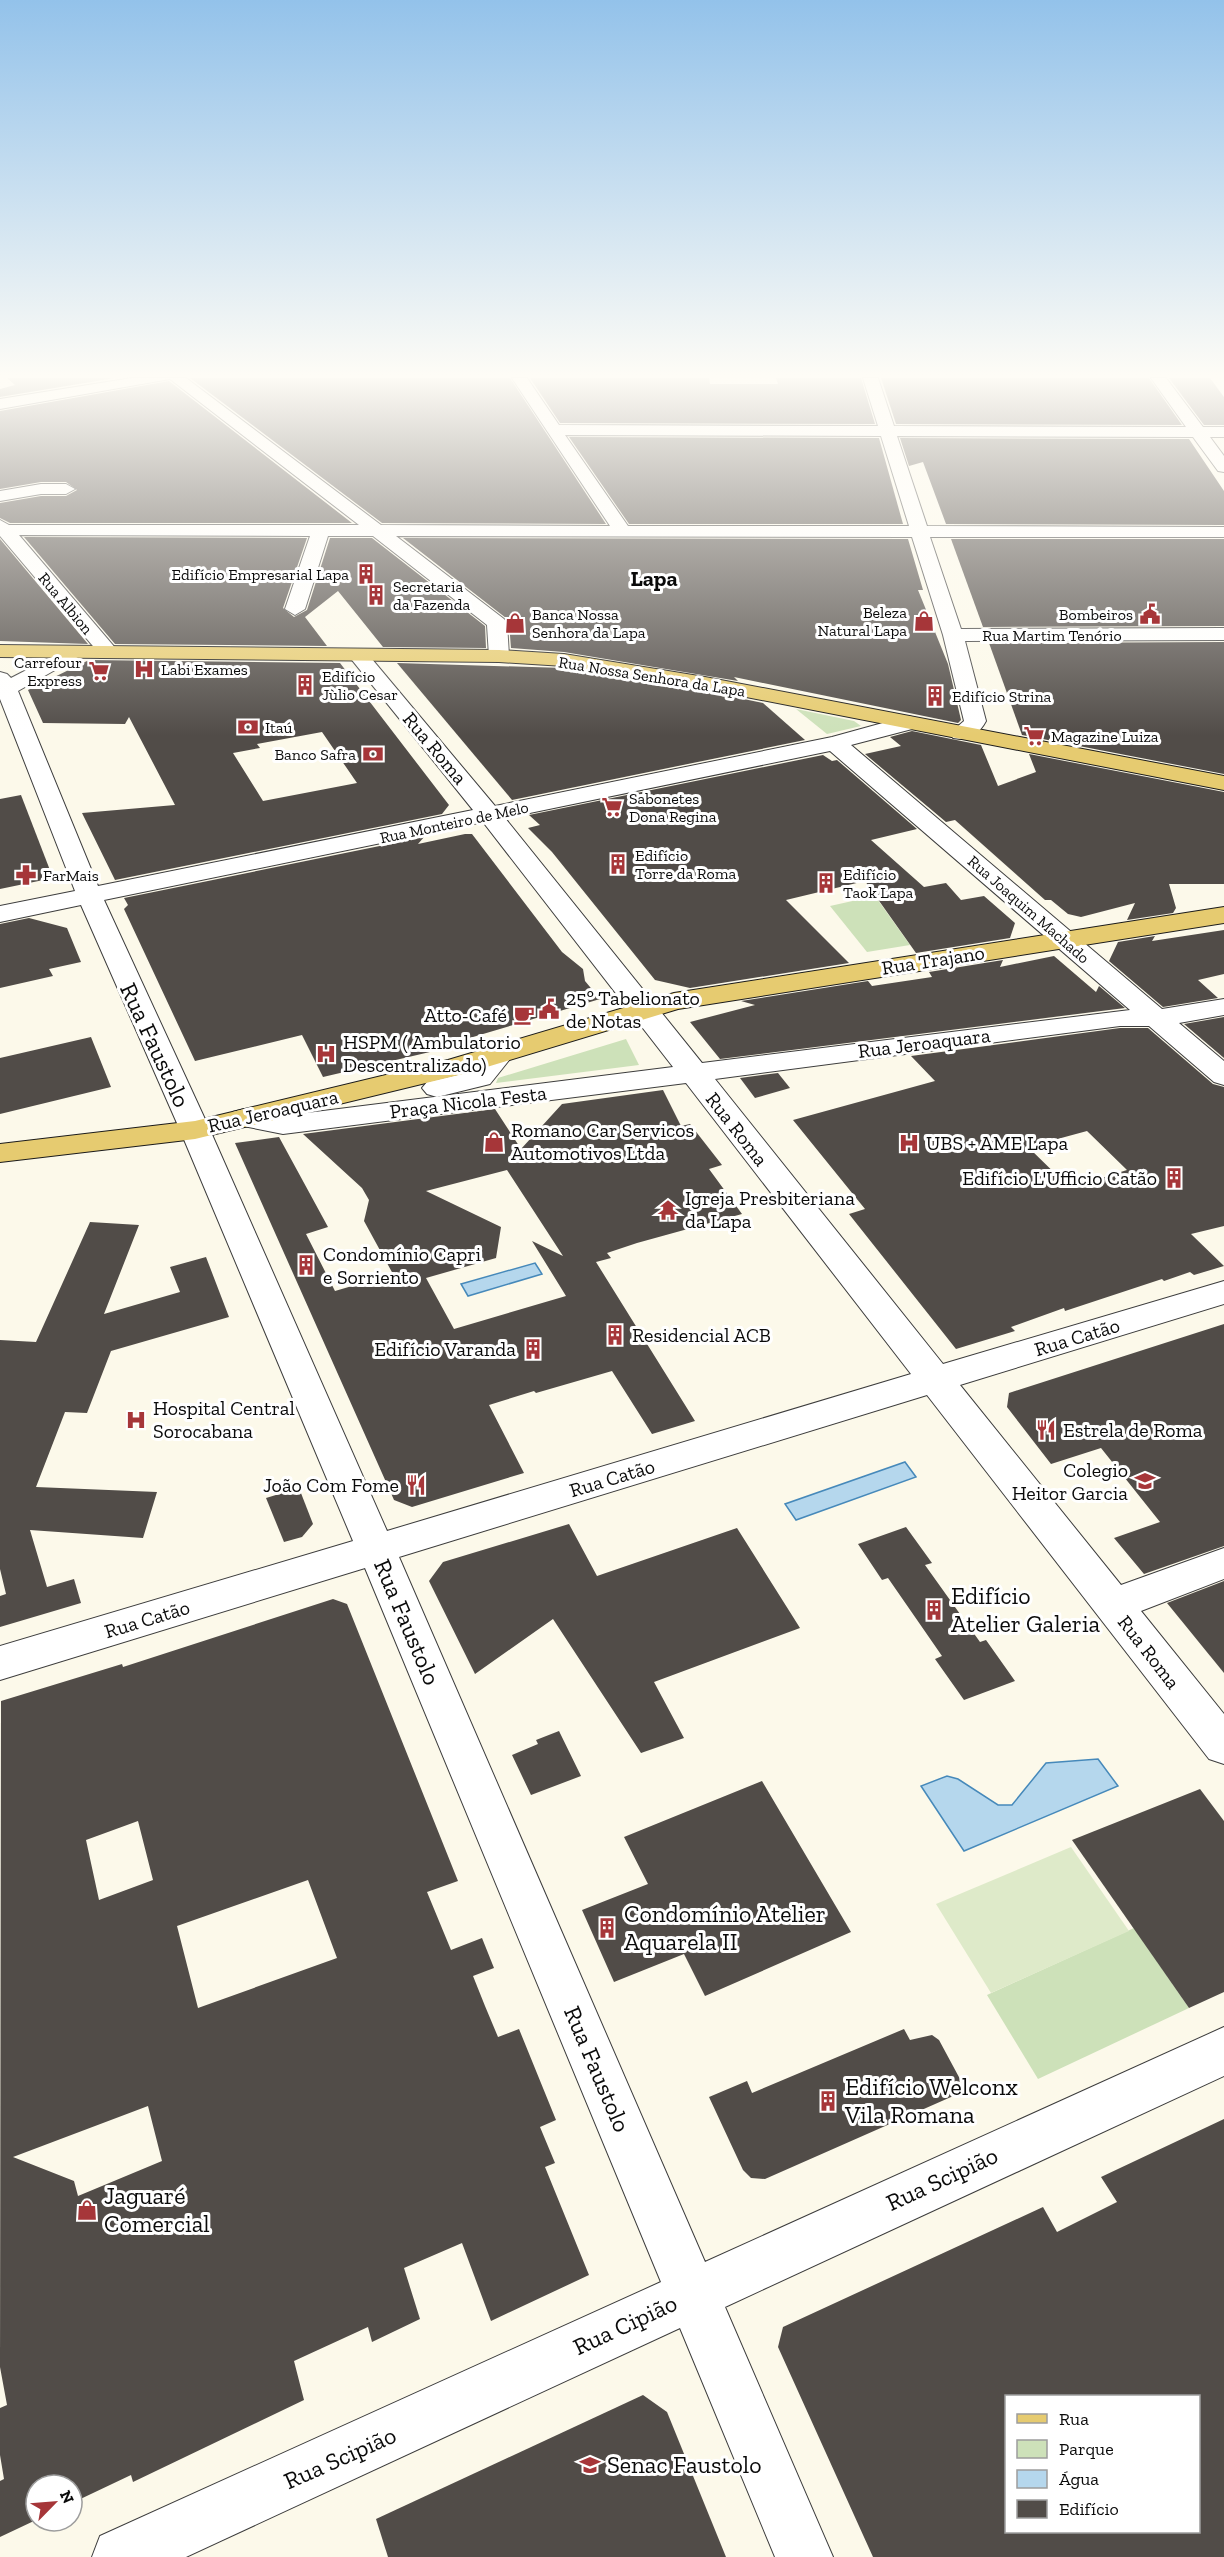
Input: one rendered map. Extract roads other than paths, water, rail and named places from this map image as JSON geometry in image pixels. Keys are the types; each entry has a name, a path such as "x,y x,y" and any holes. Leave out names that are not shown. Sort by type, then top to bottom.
{"main road":[{"name":"Rua Nossa Senhora da Lapa","path":"0,651 110,654 500,656 628,669 1224,783"},
{"name":"Rua Trajano","path":"643,1010 686,999 1224,915"},
{"path":"500,1054 643,1010"},
{"name":"Rua Jeroaquara","path":"0,1154 195,1130 317,1101"}],"street":[{"path":"331,497 363,522 381,532 497,623 500,656"},
{"path":"601,497 622,532"},
{"path":"909,497 953,635 975,720 972,727 961,733"},
{"path":"1,528 381,532 1224,532"},
{"name":"Rua Albion","path":"1,528 110,654"},
{"path":"295,609 321,531"},
{"name":"Rua Martim Tenório","path":"953,635 1224,634"},
{"name":"Rua Faustolo","path":"71,653 4,683 89,896 134,1001 195,1130 376,1549 804,2557"},
{"name":"Rua Roma","path":"359,656 490,814 934,1381 1224,1746"},
{"name":"Rua Monteiro de Melo","path":"0,914 835,743 908,723"},
{"name":"Rua Joaquim Machado","path":"835,743 1224,1076"},
{"name":"Rua Jeroaquara","path":"693,1073 1120,1018 1156,1018 1224,1007"},
{"path":"317,1101 373,1103 480,1078 500,1054"},
{"name":"Praça Nicola Festa","path":"244,1118 283,1125 303,1123 693,1073"},
{"name":"Rua Catão","path":"0,1663 1224,1292"},
{"path":"1112,1605 1224,1563"},
{"name":"Rua Scipião","path":"692,2293 1224,2050"},
{"name":"Rua Cipião","path":"558,2356 692,2293"},
{"name":"Rua Scipião","path":"121,2557 558,2356"}],"water":[{"path":"535,1263 542,1274 468,1296 461,1284"},
{"path":"905,1462 916,1477 796,1520 785,1504"},
{"path":"1098,1759 1118,1786 964,1851 921,1786 947,1776 958,1779 998,1805 1012,1805 1046,1763"}],"place":[{"name":"Edifício Empresarial Lapa","path":"366,574"},
{"name":"Secretaria da Fazenda","path":"376,595"},
{"name":"Bombeiros","path":"1150,614"},
{"name":"Beleza Natural Lapa","path":"924,621"},
{"name":"Banca Nossa Senhora da Lapa","path":"515,623"},
{"name":"Labi Exames","path":"144,669"},
{"name":"Carrefour Express","path":"99,671"},
{"name":"Edifício Jùlio Cesar","path":"305,685"},
{"name":"Edifício Strina","path":"935,696"},
{"name":"Itaú","path":"248,727"},
{"name":"Magazine Luiza","path":"1034,736"},
{"name":"Banco Safra","path":"373,754"},
{"name":"Sabonetes Dona Regina","path":"612,807"},
{"name":"Edifício Torre da Roma","path":"618,864"},
{"name":"FarMais","path":"26,875"},
{"name":"Edifício Taok Lapa","path":"826,883"},
{"name":"25º Tabelionato de Notas","path":"549,1009"},
{"name":"Atto-Café","path":"524,1015"},
{"name":"HSPM ( Ambulatorio Descentralizado)","path":"326,1054"},
{"name":"Romano Car Servicos Automotivos Ltda","path":"494,1142"},
{"name":"UBS + AME Lapa","path":"909,1143"},
{"name":"Edifício L'Ufficio Catão","path":"1174,1178"},
{"name":"Igreja Presbiteriana da Lapa","path":"668,1210"},
{"name":"Condomínio Capri e Sorriento","path":"306,1265"},
{"name":"Residencial ACB","path":"615,1335"},
{"name":"Edifício Varanda","path":"533,1349"},
{"name":"Hospital Central Sorocabana","path":"136,1420"},
{"name":"Estrela de Roma","path":"1046,1430"},
{"name":"Colegio Heitor Garcia","path":"1145,1481"},
{"name":"João Com Fome","path":"416,1485"},
{"name":"Edifício Atelier Galeria","path":"934,1610"},
{"name":"Condomínio Atelier Aquarela II","path":"607,1928"},
{"name":"Edifício Welconx Vila Romana","path":"828,2101"},
{"name":"Jaguaré Comercial","path":"87,2210"},
{"name":"Senac Faustolo","path":"590,2465"}],"district":[{"name":"Lapa","path":"654,578"}]}
